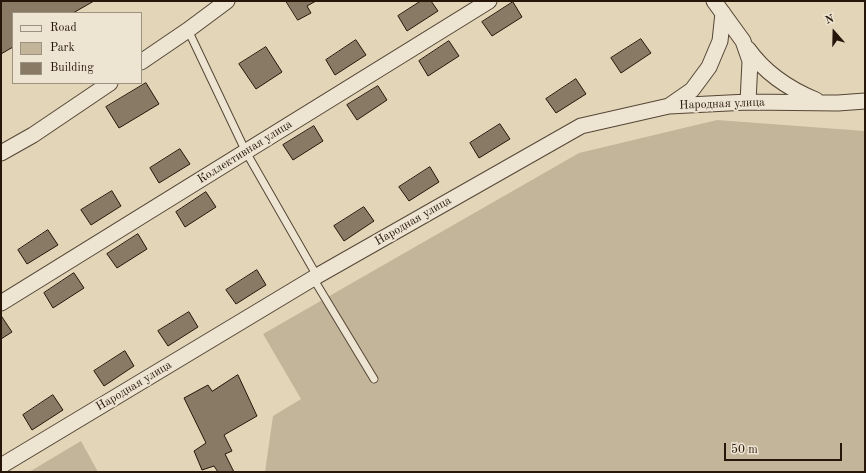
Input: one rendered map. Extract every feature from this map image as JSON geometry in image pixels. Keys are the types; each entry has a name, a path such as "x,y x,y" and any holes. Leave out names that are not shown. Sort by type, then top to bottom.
{"street":[{"path":"142,61 227,1"},
{"name":"Коллективная улица","path":"1,303 489,1"},
{"path":"719,7 758,61 777,79 798,92 824,103"},
{"path":"669,106 692,90 709,67 720,41 719,7"},
{"path":"743,41 750,61 748,102"},
{"path":"1,153 32,135 108,84"},
{"name":"Народная улица","path":"1,466 315,277 581,126 669,106 748,102 824,103 865,101"}],"lane":[{"path":"188,30 246,152 315,277 374,379"}],"green space":[{"path":"717,120 865,131 865,472 265,472 273,416 301,399 263,334 579,153"},
{"path":"81,441 98,472 29,472"}],"building":[{"path":"94,1 75,12 12,12 12,48 1,54 1,2"},
{"path":"286,1 316,1 307,6 311,13 298,20"},
{"path":"421,1 431,1 438,11 407,31 398,16"},
{"path":"513,2 522,17 492,36 482,22"},
{"path":"641,39 651,53 621,73 611,58"},
{"path":"356,40 366,55 335,75 326,60"},
{"path":"449,41 459,56 428,76 419,61"},
{"path":"266,47 282,72 256,89 239,64"},
{"path":"576,79 586,94 556,113 546,99"},
{"path":"146,83 159,104 119,128 106,107"},
{"path":"378,86 387,100 357,120 347,105"},
{"path":"500,124 510,139 479,158 470,143"},
{"path":"314,126 323,141 293,160 283,145"},
{"path":"180,149 190,164 159,183 150,168"},
{"path":"430,167 439,182 409,201 399,187"},
{"path":"112,191 121,206 91,225 81,210"},
{"path":"206,192 216,207 185,227 176,212"},
{"path":"364,207 374,221 344,241 334,226"},
{"path":"48,230 58,245 27,264 18,250"},
{"path":"138,234 147,249 117,268 107,254"},
{"path":"257,270 266,285 236,304 226,290"},
{"path":"74,273 84,288 53,308 44,293"},
{"path":"189,312 198,327 168,346 158,331"},
{"path":"2,317 12,332 1,339 1,318"},
{"path":"125,351 134,366 104,386 94,371"},
{"path":"238,375 257,416 224,435 232,451 225,454 234,472 218,472 214,466 202,470 194,451 206,443 184,398 208,385 212,391"},
{"path":"53,395 63,410 32,430 23,415"}]}
